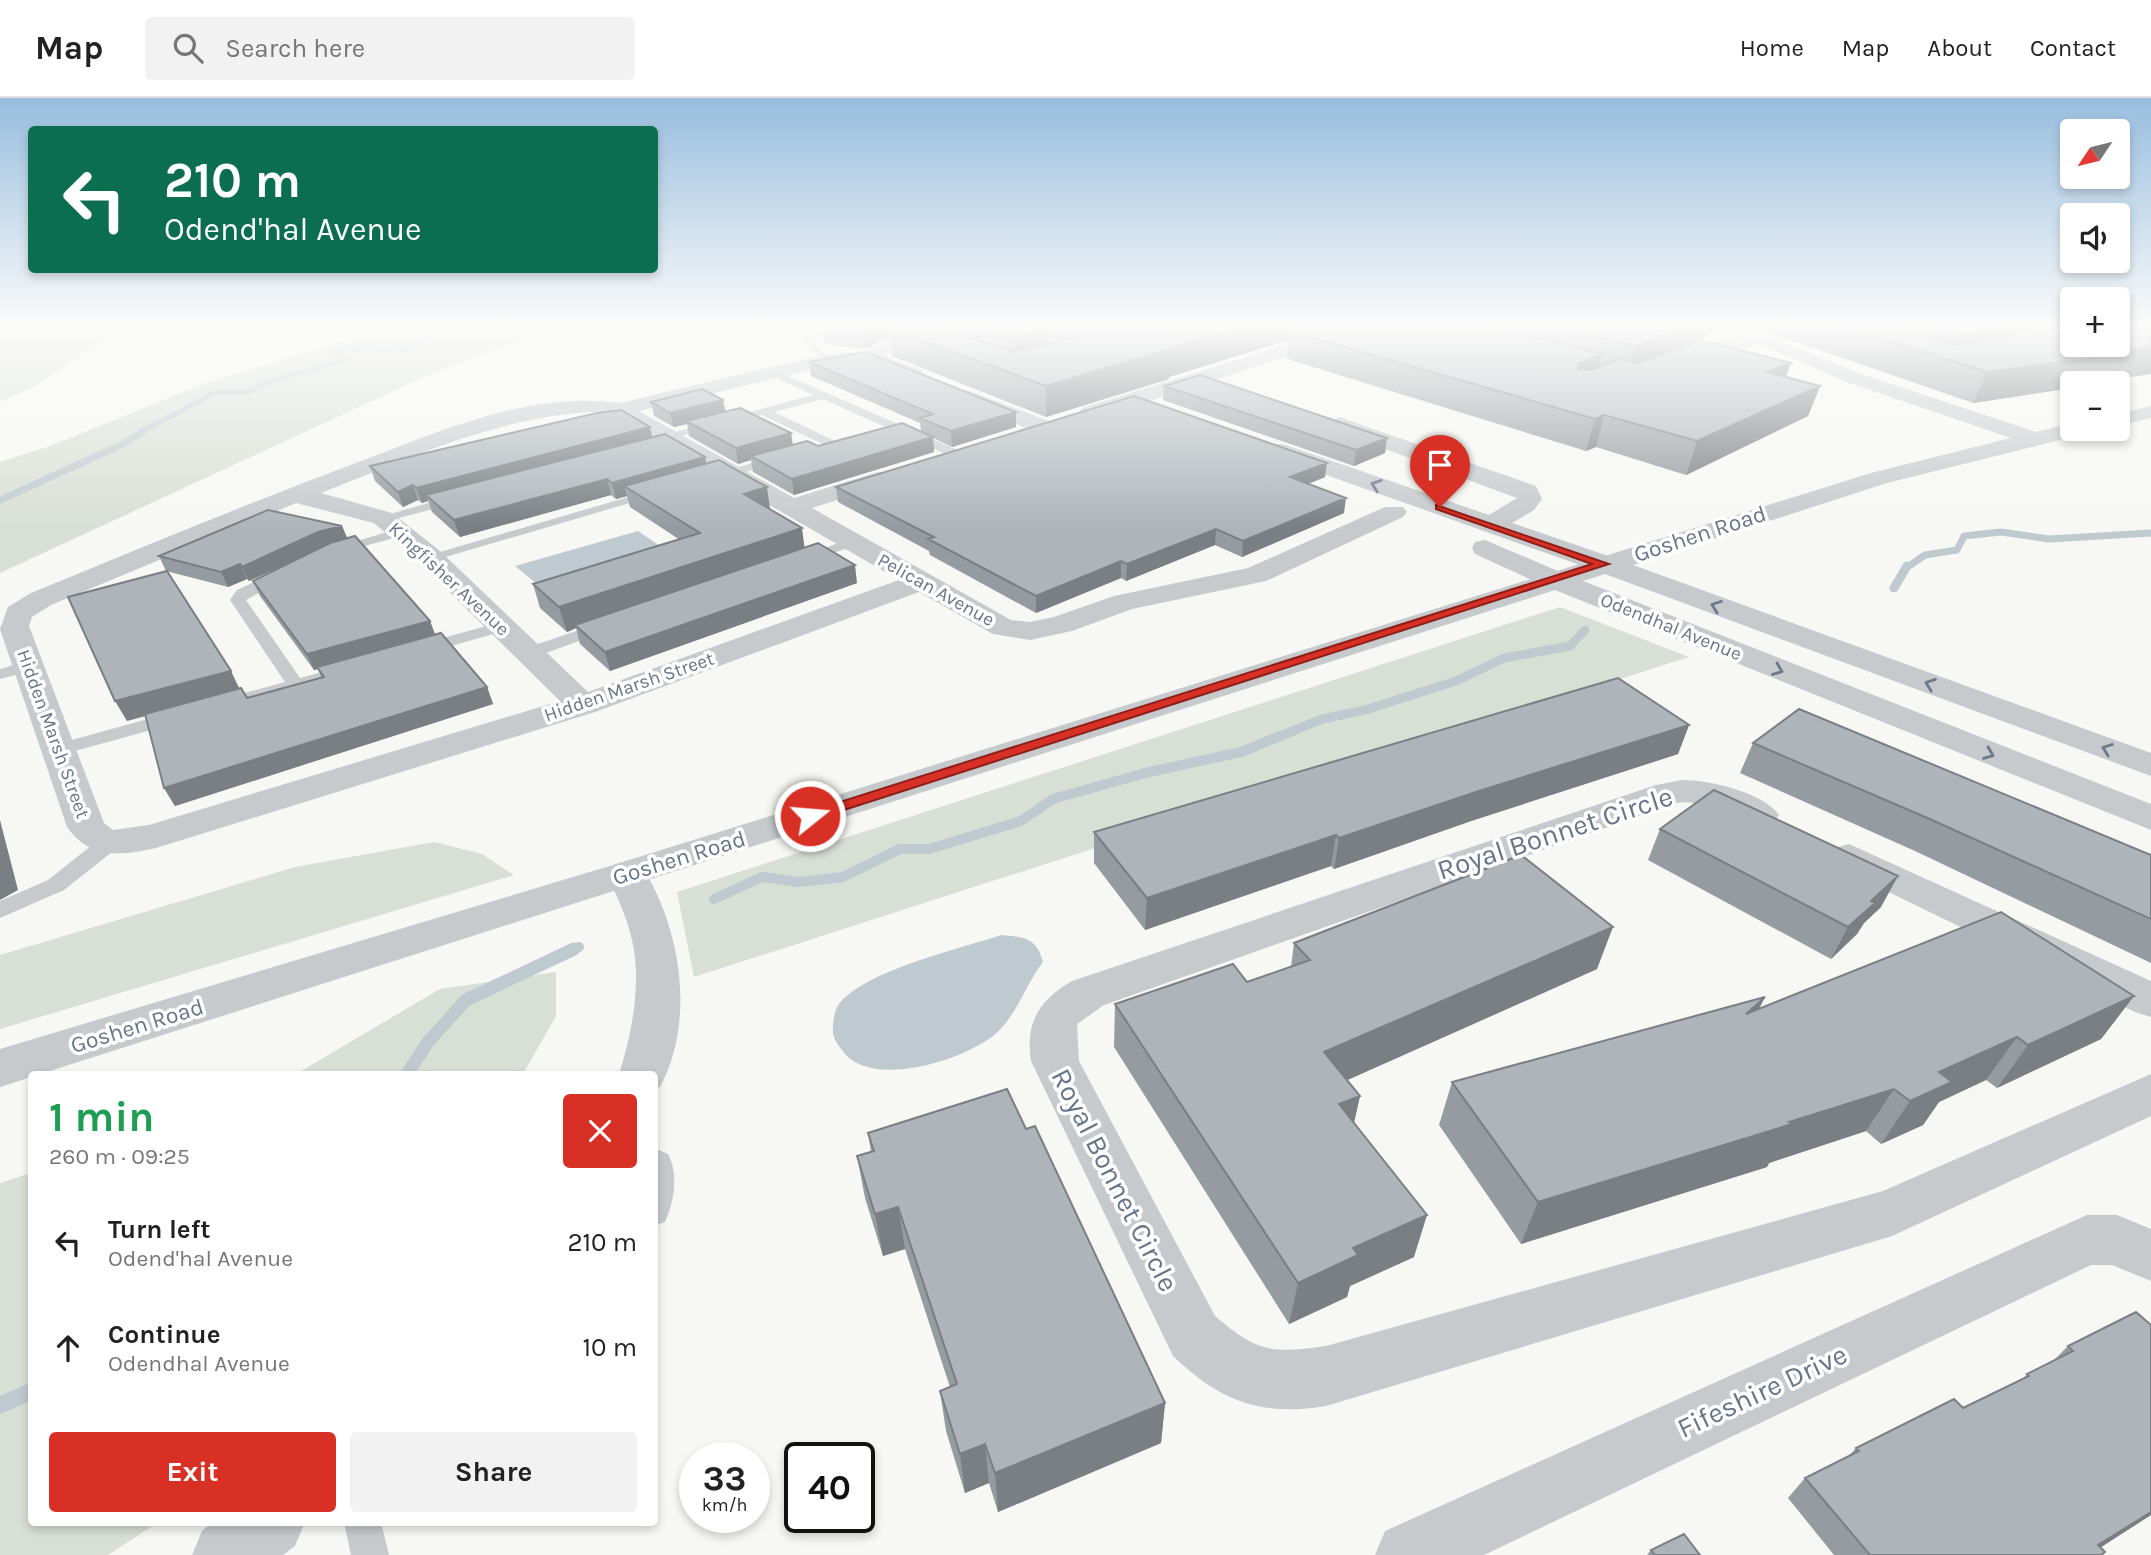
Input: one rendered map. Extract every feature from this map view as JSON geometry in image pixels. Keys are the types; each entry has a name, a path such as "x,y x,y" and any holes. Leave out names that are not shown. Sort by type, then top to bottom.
{"street":[{"path":"620,409 690,392"},
{"path":"958,392 1046,428"},
{"path":"1016,437 1160,392"},
{"path":"1851,392 1998,446"},
{"path":"1896,392 2032,438"},
{"path":"1124,403 1174,414"},
{"path":"1124,403 1151,420"},
{"name":"Hidden Marsh Street","path":"620,409 576,405 457,434 293,495 27,606 18,613 14,626 14,670 57,750 86,827 93,838 108,843 156,835 583,705 919,582"},
{"name":"Pelican Avenue","path":"620,409 668,440 730,472 1004,628 1030,631 1061,625 1124,602 1256,575 1394,512"},
{"path":"2130,417 2151,412"},
{"path":"1318,417 1527,491 1530,499 1525,505 1490,525"},
{"name":"Goshen Road","path":"0,1068 627,874 1555,564 1604,564 1879,478 2060,432"},
{"name":"Odendhal Avenue","path":"1555,564 1490,525 1255,451 1394,512 1555,564 2151,818"},
{"path":"932,463 968,452"},
{"path":"790,507 906,471"},
{"name":"Kingfisher Avenue","path":"293,495 350,507 392,525 430,557 583,705"},
{"name":"Odendhal Avenue","path":"1604,564 2151,765"},
{"name":"Royal Bonnet Circle","path":"2151,1000 1715,793 1681,790 1088,993 1064,1006 1052,1022 1051,1041 1055,1061 1194,1336 1223,1363 1248,1375 1290,1383 1326,1376 1892,1212 2151,1094"},
{"path":"627,874 654,942 656,1001 648,1061 644,1071"},
{"name":"Fifeshire Drive","path":"1409,1555 2087,1240 2134,1248"},
{"path":"226,1555 266,1526"}],"lane":[{"path":"816,392 894,426 968,452"},
{"path":"668,440 763,411 825,396"},
{"path":"704,480 838,442 763,411"},
{"path":"869,433 894,426"},
{"path":"430,557 678,487"},
{"path":"317,558 392,525 476,494"},
{"path":"787,565 852,542"},
{"path":"292,570 243,593 238,600 295,684"},
{"path":"529,653 620,622"},
{"path":"398,656 501,627"},
{"path":"57,750 360,666"},
{"path":"0,910 56,885 108,843"},
{"path":"658,1162 658,1205"},
{"path":"363,1526 370,1555"}],"shaded area":[{"path":"0,392 22,392 0,402"},
{"path":"183,392 391,392 0,573 0,462 50,446"},
{"path":"638,531 660,546 537,584 515,566"},
{"path":"1560,607 1689,657 694,977 677,892"},
{"path":"434,842 482,854 514,875 0,1029 0,955 295,867"},
{"path":"1001,935 1033,943 1043,962 1008,1020 993,1036 960,1054 938,1062 893,1070 872,1068 855,1062 842,1050 833,1031 836,1009 844,998 862,985 900,967"},
{"path":"556,972 556,1016 525,1071 301,1071 440,989"},
{"path":"28,1174 28,1526 152,1526 108,1555 0,1555 0,1183"}],"building":[{"path":"690,392 708,392 723,400 670,413 651,402"},
{"path":"881,392 966,392 1016,412 951,431 920,418 933,414"},
{"path":"1182,392 1250,392 1387,438 1356,450"},
{"path":"1501,392 1807,392 1697,441 1604,415 1595,419"},
{"path":"1134,396 1327,463 1290,477 1346,498 1243,541 1216,529 1127,564 1121,561 1036,596 928,539 934,537 836,487"},
{"path":"740,408 791,433 736,448 686,421"},
{"path":"621,410 650,427 416,488 413,485 398,492 370,466 597,413"},
{"path":"902,423 933,437 792,479 751,456 807,441 818,446"},
{"path":"665,434 705,457 612,483 607,479 454,520 426,495"},
{"path":"719,460 767,487 744,494 802,528 559,607 533,584 700,533 624,486"},
{"path":"268,510 342,526 318,532 242,567 240,564 221,572 159,556"},
{"path":"355,536 430,621 307,654 253,581 330,543"},
{"path":"818,543 855,565 605,652 575,625"},
{"path":"167,571 231,671 115,701 68,597"},
{"path":"441,633 487,687 164,788 145,714 241,688 247,698 324,677 317,667"},
{"path":"1618,678 1689,725 1339,838 1336,835 1147,898 1094,832"},
{"path":"1799,709 2151,855 2151,919 1753,743"},
{"path":"1714,790 1898,876 1871,901 1875,903 1848,927 1660,829"},
{"path":"1521,855 1613,927 1324,1052 1360,1096 1339,1104 1427,1215 1353,1248 1358,1255 1298,1283 1115,1004 1233,964 1247,982 1310,960 1294,943"},
{"path":"2001,912 2134,996 2028,1045 2017,1037 1939,1072 1952,1082 1910,1101 1894,1089 1789,1122 1792,1124 1538,1202 1452,1082 1765,997 1746,1014"},
{"path":"1007,1089 1026,1129 1035,1126 1165,1403 995,1473 985,1444 960,1454 940,1391 957,1384 898,1207 875,1214 857,1156 874,1151 868,1133"},
{"path":"2136,1312 2151,1325 2151,1512 2098,1545 2105,1552 2101,1555 1870,1555 1805,1478 1859,1451 1856,1448 1954,1399 1963,1408 2029,1376 2027,1374 2073,1351 2068,1346"},
{"path":"1684,1534 1700,1555 1655,1555 1651,1550"}],"waterway":[{"path":"141,432 216,392 249,392"},
{"path":"0,500 121,445 144,431"},
{"path":"1906,568 1925,555 1957,550 1964,536 2001,532 2049,539 2151,533"},
{"path":"1894,588 1907,566"},
{"path":"1276,738 1322,719 1365,710 1456,681 1504,658 1570,646 1585,630"},
{"path":"714,899 762,877 799,882 843,877 900,849 929,849 1021,821 1053,799 1145,773 1241,752 1280,736"},
{"path":"570,951 579,947"},
{"path":"409,1071 428,1042 466,1000 574,949"},
{"path":"0,1405 28,1393"}],"route":[{"path":"810,816 1604,564 1440,507"}]}
